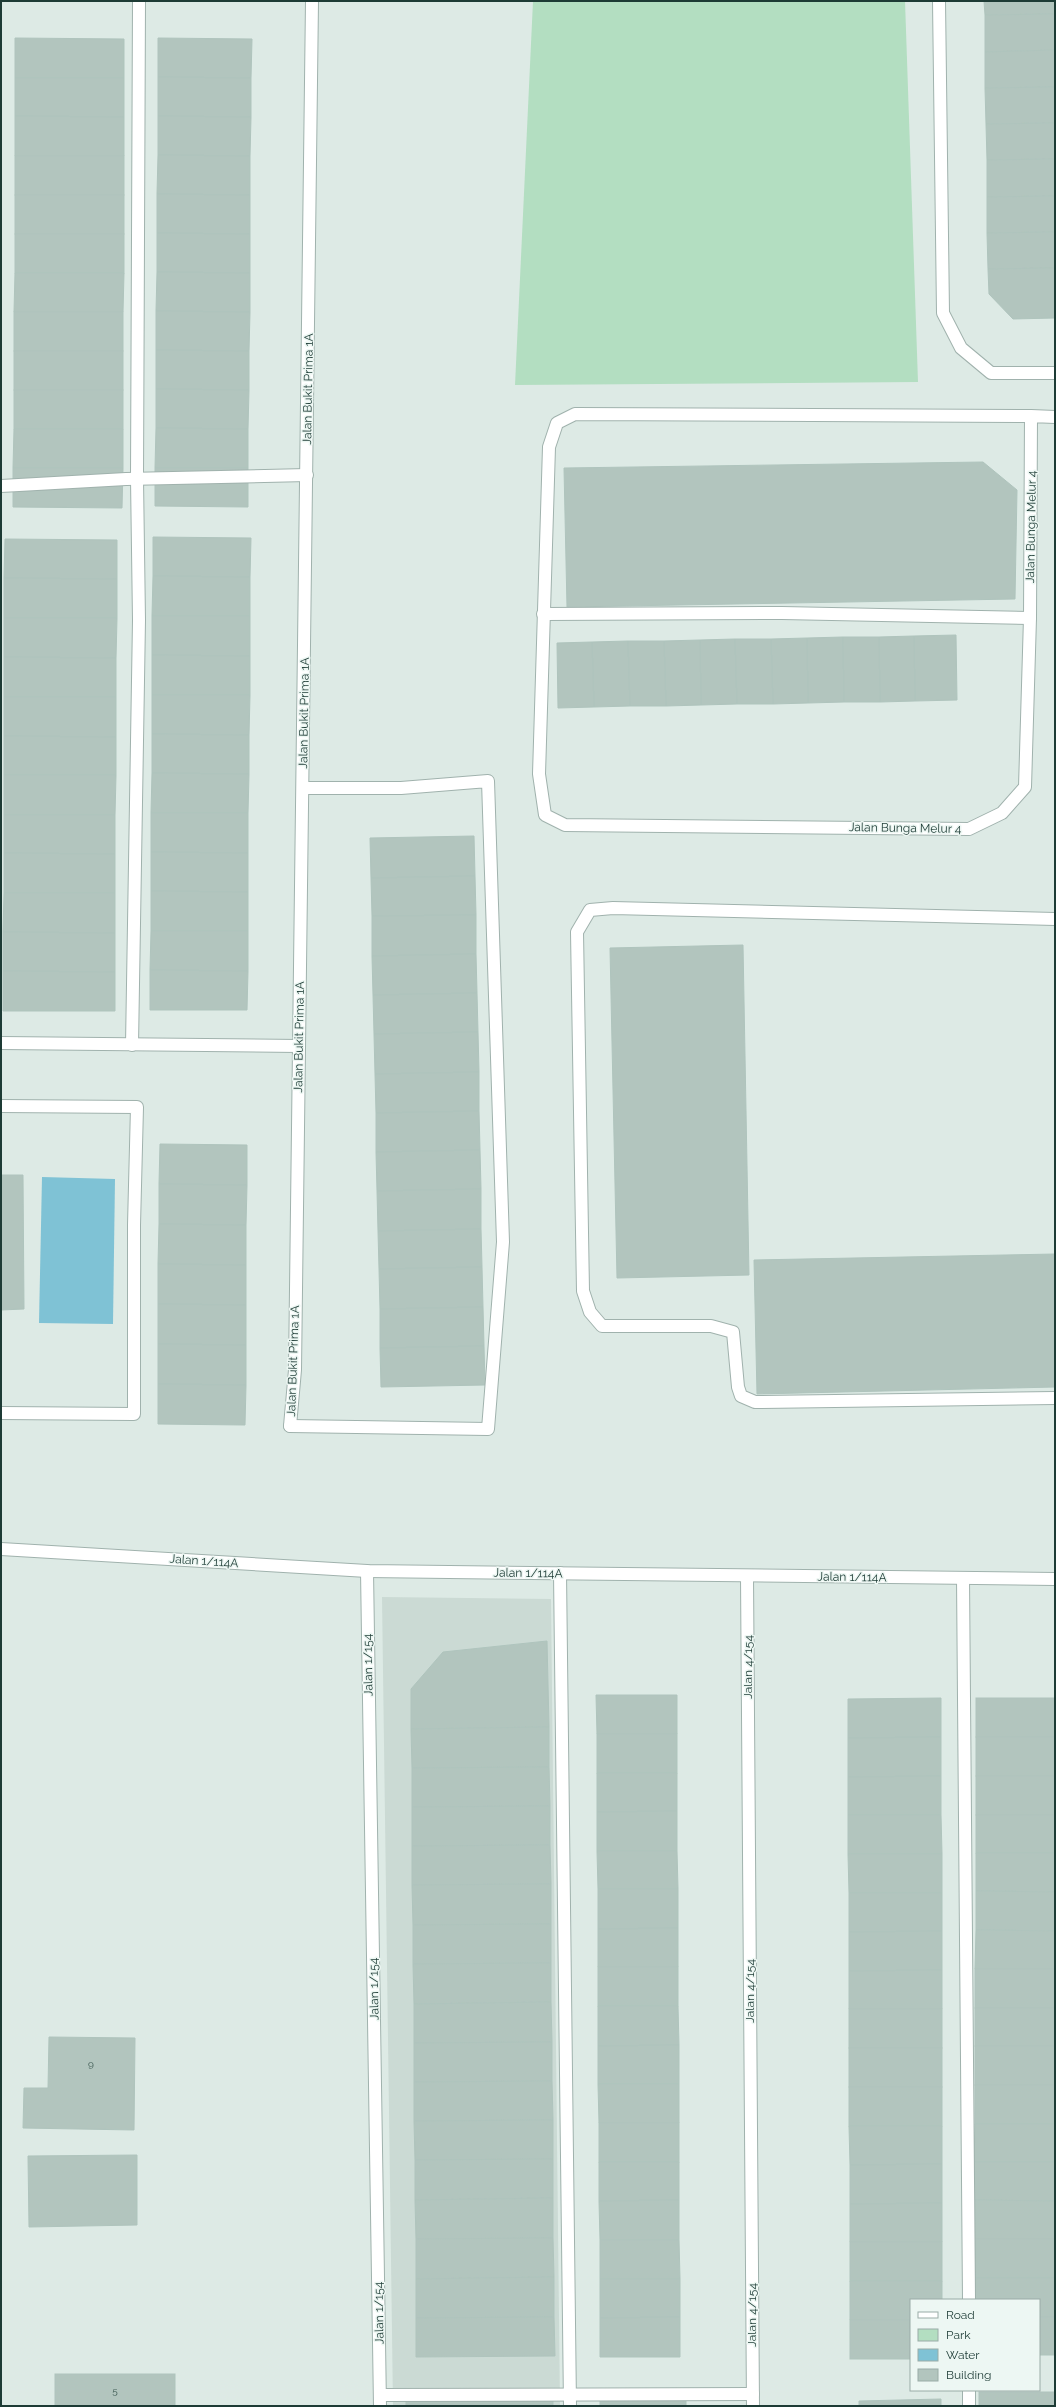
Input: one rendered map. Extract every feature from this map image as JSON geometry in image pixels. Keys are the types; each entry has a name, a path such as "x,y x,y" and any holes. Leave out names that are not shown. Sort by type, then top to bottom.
{"street":[{"path":"132,1045 139,620 139,1"},
{"name":"Jalan Bukit Prima 1A","path":"303,788 400,788 488,780 503,1242 488,1429 290,1426 295,1370 312,1"},
{"path":"939,1 943,313 961,348 991,373 1055,373"},
{"path":"1030,618 782,612 543,614 549,447 556,423 575,414 1055,417"},
{"name":"Jalan Bunga Melur 4","path":"543,614 539,774 545,815 565,825 969,829 1002,813 1024,787 1030,618 1031,416"},
{"path":"1,486 138,479 306,475"},
{"path":"1055,919 613,908 590,910 577,932 583,1291 590,1312 602,1326 710,1326 733,1332 738,1387 741,1396 755,1402 1055,1398"},
{"path":"1,1043 299,1046"},
{"path":"1,1106 137,1107 134,1225 134,1414 1,1413"},
{"name":"Jalan 1/114A","path":"1,1549 367,1571 1055,1580"},
{"name":"Jalan 1/154","path":"367,1571 380,2400"},
{"path":"560,1573 570,2400"},
{"name":"Jalan 4/154","path":"747,1576 753,2400"},
{"path":"963,1578 969,2299"},
{"path":"969,2391 970,2406"},
{"path":"380,2400 753,2400"}],"shaded area":[{"path":"382,1597 551,1599 560,2406 393,2406"}],"green space":[{"path":"533,1 905,1 918,382 515,385"}],"water":[{"path":"42,1177 115,1179 113,1324 39,1323"}],"building":[{"path":"984,1 1055,1 1055,14 985,15"},
{"path":"1055,14 1055,50 985,52 985,15"},
{"path":"15,38 124,39 124,78 15,78"},
{"path":"158,38 252,39 251,78 158,77"},
{"path":"1055,50 1055,87 985,88 985,52"},
{"path":"158,77 251,78 251,117 158,116"},
{"path":"15,78 124,78 124,117 15,116"},
{"path":"1055,87 1055,123 986,124 985,88"},
{"path":"15,116 124,117 124,156 15,156"},
{"path":"158,116 251,117 250,156 158,155"},
{"path":"1055,123 1055,159 987,160 986,124"},
{"path":"158,155 250,156 250,195 157,194"},
{"path":"15,156 124,156 124,195 15,195"},
{"path":"1055,159 1055,196 987,197 987,160"},
{"path":"157,194 250,195 250,234 157,233"},
{"path":"15,195 124,195 124,234 15,234"},
{"path":"1055,196 1055,232 987,233 987,197"},
{"path":"1055,232 1055,268 988,269 987,233"},
{"path":"157,233 250,234 250,273 157,272"},
{"path":"15,234 124,234 124,273 15,273"},
{"path":"1055,268 1055,318 1013,319 989,294 988,269"},
{"path":"157,272 250,273 250,312 156,311"},
{"path":"15,273 124,273 123,312 14,312"},
{"path":"156,311 250,312 249,351 156,350"},
{"path":"14,312 123,312 123,351 14,351"},
{"path":"156,350 249,351 249,390 156,389"},
{"path":"14,351 123,351 123,390 14,390"},
{"path":"156,389 249,390 248,429 156,428"},
{"path":"14,390 123,390 123,429 14,429"},
{"path":"156,428 248,429 248,468 155,468"},
{"path":"14,429 123,429 123,468 13,468"},
{"path":"983,462 1017,490 1015,599 567,607 564,468"},
{"path":"13,468 123,468 122,508 13,507"},
{"path":"155,468 248,468 248,507 155,506"},
{"path":"153,537 251,538 250,577 153,576"},
{"path":"5,539 117,540 117,579 4,578"},
{"path":"153,576 250,577 250,616 152,616"},
{"path":"4,578 117,579 117,618 4,618"},
{"path":"152,616 250,616 250,656 152,655"},
{"path":"4,618 117,618 116,658 4,657"},
{"path":"956,635 957,700 915,701 914,636"},
{"path":"914,636 915,701 880,702 879,637"},
{"path":"843,637 844,702 808,703 807,638"},
{"path":"843,637 879,637 880,702 844,702"},
{"path":"807,638 808,703 773,704 771,639"},
{"path":"735,639 737,704 701,705 700,640"},
{"path":"735,639 771,639 773,704 737,704"},
{"path":"700,640 701,705 666,706 664,641"},
{"path":"628,641 630,706 594,707 592,642"},
{"path":"628,641 664,641 666,706 630,706"},
{"path":"592,642 594,707 558,708 557,643"},
{"path":"152,655 250,656 250,695 152,695"},
{"path":"4,657 116,658 116,697 4,697"},
{"path":"152,695 250,695 249,735 152,734"},
{"path":"4,697 116,697 116,737 4,736"},
{"path":"152,734 249,735 249,774 152,773"},
{"path":"4,736 116,737 116,775 4,775"},
{"path":"152,773 249,774 248,813 151,813"},
{"path":"4,775 116,775 115,815 4,815"},
{"path":"151,813 248,813 248,853 151,852"},
{"path":"4,815 115,815 115,854 4,853"},
{"path":"474,836 475,876 371,878 370,838"},
{"path":"151,852 248,853 248,892 151,891"},
{"path":"4,853 115,854 115,893 4,893"},
{"path":"475,876 476,915 372,916 371,878"},
{"path":"151,891 248,892 248,931 151,931"},
{"path":"4,893 115,893 115,933 3,932"},
{"path":"476,915 476,954 372,956 372,916"},
{"path":"151,931 248,931 248,971 150,970"},
{"path":"3,932 115,933 115,972 3,971"},
{"path":"743,945 749,1275 617,1278 610,948"},
{"path":"476,954 477,993 373,995 372,956"},
{"path":"150,970 248,971 247,1010 150,1010"},
{"path":"3,971 115,972 115,1011 3,1011"},
{"path":"477,993 478,1032 374,1034 373,995"},
{"path":"478,1032 479,1072 375,1074 374,1034"},
{"path":"479,1072 479,1111 376,1113 375,1074"},
{"path":"479,1111 480,1150 376,1152 376,1113"},
{"path":"160,1144 247,1145 247,1185 159,1184"},
{"path":"480,1150 481,1189 377,1191 376,1152"},
{"path":"1,1175 23,1175 24,1309 1,1310"},
{"path":"159,1184 247,1185 246,1225 159,1224"},
{"path":"481,1189 481,1229 378,1231 377,1191"},
{"path":"159,1224 246,1225 246,1265 158,1264"},
{"path":"481,1229 482,1267 379,1269 378,1231"},
{"path":"1055,1254 1055,1387 757,1394 754,1260"},
{"path":"158,1264 246,1265 246,1305 158,1304"},
{"path":"482,1267 483,1307 380,1309 379,1269"},
{"path":"158,1304 246,1305 246,1345 158,1344"},
{"path":"483,1307 484,1346 380,1348 380,1309"},
{"path":"158,1344 246,1345 246,1385 158,1384"},
{"path":"484,1346 485,1385 381,1387 380,1348"},
{"path":"158,1384 246,1385 245,1425 158,1424"},
{"path":"547,1641 549,1727 411,1729 411,1689 443,1652"},
{"path":"596,1695 677,1695 677,1734 597,1734"},
{"path":"941,1698 941,1737 848,1738 848,1699"},
{"path":"976,1698 1055,1698 1055,1737 976,1737"},
{"path":"549,1727 549,1767 412,1768 411,1729"},
{"path":"597,1734 677,1734 677,1773 597,1773"},
{"path":"941,1737 941,1776 848,1777 848,1738"},
{"path":"976,1737 1055,1737 1055,1776 976,1776"},
{"path":"549,1767 550,1806 412,1807 412,1768"},
{"path":"597,1773 677,1773 677,1811 597,1812"},
{"path":"941,1776 941,1815 848,1815 848,1777"},
{"path":"976,1776 1055,1776 1055,1815 976,1815"},
{"path":"550,1806 550,1845 412,1846 412,1807"},
{"path":"677,1811 677,1851 597,1851 597,1812"},
{"path":"848,1815 941,1815 942,1854 848,1854"},
{"path":"976,1815 1055,1815 1055,1853 976,1853"},
{"path":"550,1845 551,1884 412,1885 412,1846"},
{"path":"597,1851 677,1851 678,1889 598,1889"},
{"path":"976,1853 1055,1853 1055,1892 976,1891"},
{"path":"848,1854 942,1854 942,1893 849,1893"},
{"path":"551,1884 551,1924 413,1925 412,1885"},
{"path":"598,1889 678,1889 678,1928 598,1929"},
{"path":"976,1891 1055,1892 1055,1931 976,1930"},
{"path":"849,1893 942,1893 942,1931 849,1932"},
{"path":"551,1924 551,1963 413,1964 413,1925"},
{"path":"678,1928 678,1967 598,1967 598,1929"},
{"path":"976,1930 1055,1931 1055,1969 975,1969"},
{"path":"942,1931 942,1970 849,1971 849,1932"},
{"path":"551,1963 551,2002 414,2004 413,1964"},
{"path":"598,1967 678,1967 678,2006 598,2006"},
{"path":"975,1969 1055,1969 1055,2008 975,2008"},
{"path":"942,1970 942,2009 849,2009 849,1971"},
{"path":"551,2002 552,2042 414,2043 414,2004"},
{"path":"598,2006 678,2006 679,2045 598,2046"},
{"path":"975,2008 1055,2008 1055,2046 975,2046"},
{"path":"849,2009 942,2009 942,2048 849,2048"},
{"path":"49,2037 135,2038 134,2130 23,2128 24,2088 48,2088"},
{"path":"552,2042 552,2081 414,2082 414,2043"},
{"path":"679,2045 679,2084 598,2084 598,2046"},
{"path":"975,2046 1055,2046 1055,2085 975,2085"},
{"path":"849,2048 942,2048 942,2087 849,2087"},
{"path":"552,2081 553,2120 414,2121 414,2082"},
{"path":"598,2084 679,2084 679,2123 599,2123"},
{"path":"975,2085 1055,2085 1055,2124 975,2124"},
{"path":"849,2087 942,2087 942,2126 849,2126"},
{"path":"553,2120 553,2159 415,2160 414,2121"},
{"path":"599,2123 679,2123 679,2162 599,2162"},
{"path":"975,2124 1055,2124 1055,2162 974,2162"},
{"path":"849,2126 942,2126 942,2164 850,2165"},
{"path":"137,2155 137,2225 29,2227 28,2156"},
{"path":"553,2159 553,2198 415,2200 415,2160"},
{"path":"599,2162 679,2162 679,2200 599,2201"},
{"path":"974,2162 1055,2162 1055,2201 974,2200"},
{"path":"942,2164 942,2203 850,2204 850,2165"},
{"path":"553,2198 553,2238 416,2239 415,2200"},
{"path":"679,2200 679,2240 600,2240 599,2201"},
{"path":"974,2200 1055,2201 1055,2239 974,2239"},
{"path":"942,2203 942,2242 850,2242 850,2204"},
{"path":"553,2238 554,2277 416,2279 416,2239"},
{"path":"974,2239 1055,2239 1055,2278 974,2278"},
{"path":"600,2240 679,2240 680,2279 600,2279"},
{"path":"850,2242 942,2242 942,2281 850,2281"},
{"path":"554,2277 554,2317 416,2318 416,2279"},
{"path":"974,2278 1055,2278 1055,2317 1040,2317 1040,2299 974,2299"},
{"path":"600,2279 680,2279 680,2317 600,2318"},
{"path":"850,2281 942,2281 942,2299 910,2299 910,2320 850,2320"},
{"path":"554,2317 555,2356 416,2357 416,2318"},
{"path":"680,2317 680,2357 600,2357 600,2318"},
{"path":"1040,2317 1055,2317 1055,2355 1040,2355"},
{"path":"850,2320 910,2320 910,2359 850,2359"},
{"path":"55,2374 175,2374 175,2406 55,2406"},
{"path":"979,2392 1055,2392 1055,2406 979,2406"},
{"path":"553,2397 553,2406 406,2406 406,2398"},
{"path":"600,2399 686,2399 686,2406 600,2406"},
{"path":"941,2399 941,2406 859,2406 859,2401"}]}
